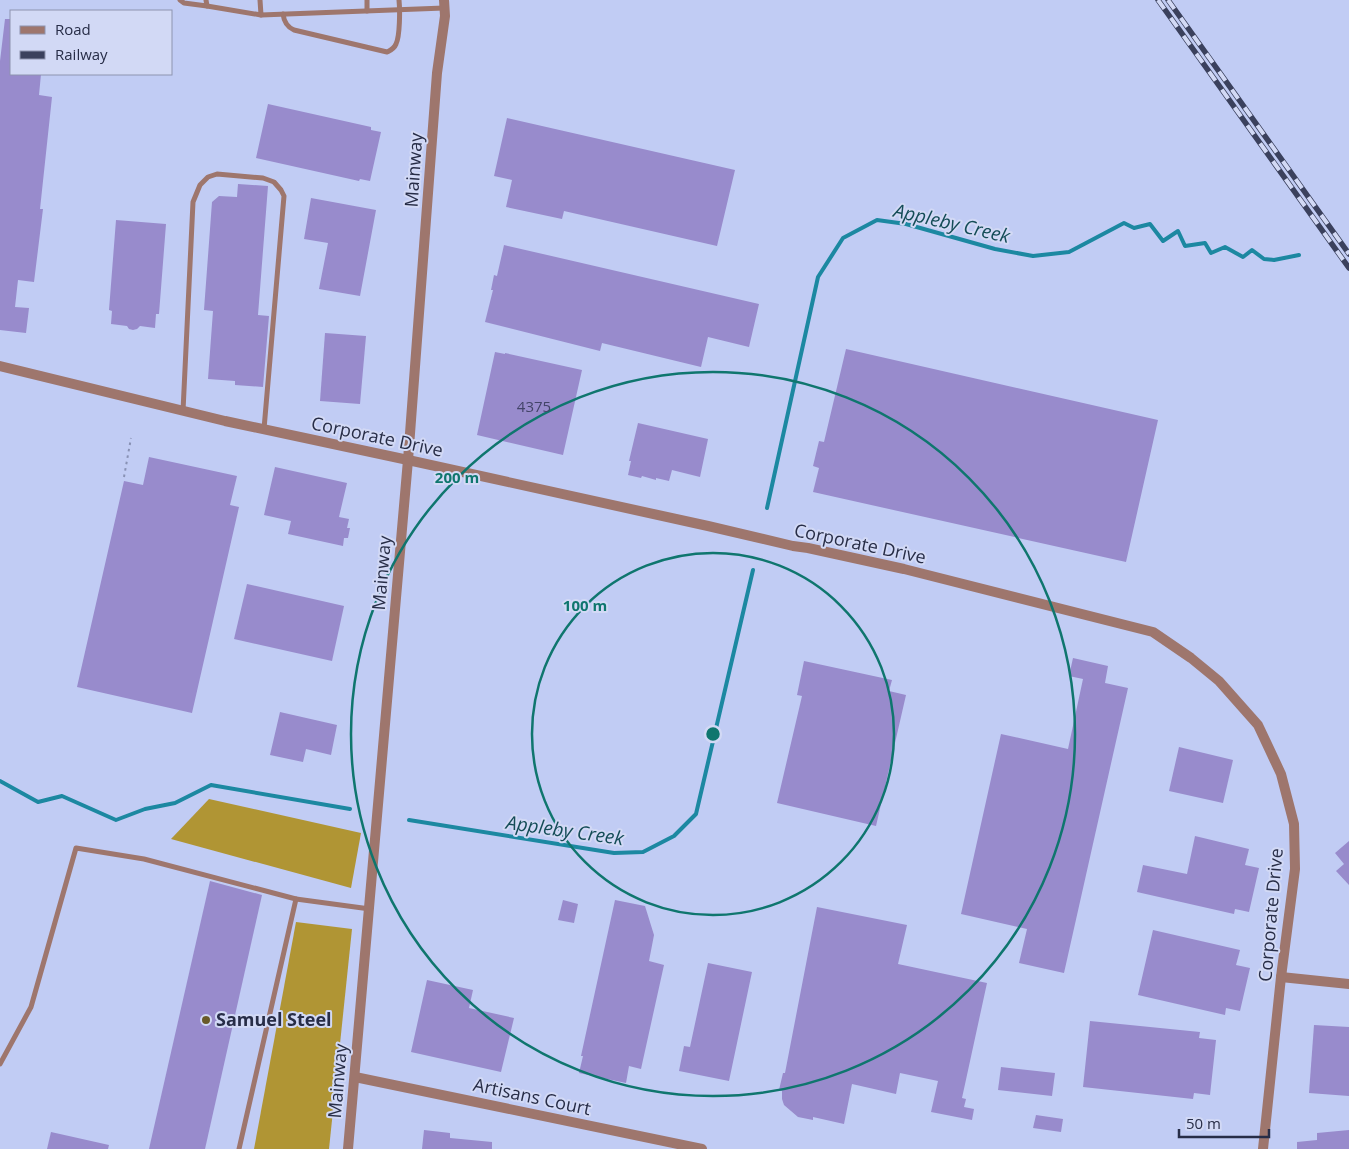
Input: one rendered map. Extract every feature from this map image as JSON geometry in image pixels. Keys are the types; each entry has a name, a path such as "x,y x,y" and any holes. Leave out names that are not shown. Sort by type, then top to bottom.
{"street":[{"name":"Mainway","path":"348,1149 408,460 444,4"},
{"name":"Corporate Drive","path":"0,366 183,411 904,569 1153,632 1191,658 1219,681 1258,725 1281,774 1294,824 1294,869 1263,1149"},
{"path":"1281,977 1349,984"},
{"name":"Artisans Court","path":"355,1077 702,1149"}],"lane":[{"path":"180,0 184,3 206,3 261,15 400,10 444,4"},
{"path":"260,0 261,15"},
{"path":"367,0 367,11"},
{"path":"283,14 285,23 294,30 384,52 390,50 396,44 400,10 399,0"},
{"path":"183,411 193,202 200,185 208,177 217,174 263,178 274,182 284,196 264,429"},
{"path":"0,1064 31,1007 76,848 144,859 296,899 370,909"},
{"path":"239,1149 296,899"}],"path":[{"path":"124,477 132,438"}],"shaded area":[{"path":"209,799 361,833 351,888 171,839"},
{"path":"296,922 352,929 329,1149 254,1149"}],"building":[{"path":"5,19 10,19 10,75 41,75 39,95 52,97 40,209 43,209 34,282 18,280 15,307 29,308 26,333 0,330 0,61"},
{"path":"268,104 371,127 371,130 381,132 370,181 360,179 359,181 256,158"},
{"path":"507,118 735,170 717,246 564,211 562,219 506,207 512,180 494,176"},
{"path":"238,184 268,186 258,315 269,316 263,387 235,385 235,381 208,379 213,311 204,310 212,202 219,196 237,197"},
{"path":"311,198 376,210 360,296 319,289 328,243 304,239"},
{"path":"116,220 166,224 159,314 156,314 155,328 140,326 133,330 127,326 111,324 112,311 109,310"},
{"path":"504,245 759,304 749,347 708,337 701,367 602,343 600,351 485,322 493,290 491,290 494,275 497,276"},
{"path":"325,333 366,336 360,404 320,401"},
{"path":"846,349 1158,420 1126,562 813,492 819,468 813,466 819,441 824,442"},
{"path":"495,352 582,370 563,455 477,435"},
{"path":"638,423 708,439 700,477 672,470 669,481 628,475 631,461 629,461"},
{"path":"149,457 237,476 230,505 239,507 192,713 77,687 124,481 143,485"},
{"path":"275,467 347,483 339,517 349,519 347,528 350,528 348,538 344,538 343,546 288,534 291,521 264,515"},
{"path":"247,584 344,606 332,661 234,639"},
{"path":"1073,658 1108,666 1105,683 1128,688 1064,973 1019,963 1027,929 961,914 1001,734 1068,749 1083,679 1069,676"},
{"path":"804,661 892,680 889,691 906,695 876,826 777,803 802,696 797,695"},
{"path":"280,712 337,725 331,755 306,749 303,762 270,755"},
{"path":"1179,747 1233,760 1223,803 1169,791"},
{"path":"1195,836 1249,849 1245,865 1259,868 1249,912 1235,909 1234,914 1137,892 1143,865 1187,874"},
{"path":"1349,841 1349,885 1336,871 1344,864 1335,853"},
{"name":"Samuel Steel","path":"210,881 262,895 205,1149 149,1149"},
{"path":"563,900 578,904 574,923 558,920"},
{"path":"615,900 645,906 654,935 649,961 664,965 641,1069 629,1066 626,1083 579,1073 583,1056 581,1056"},
{"path":"817,907 907,925 898,964 987,983 962,1098 966,1099 964,1107 974,1109 972,1120 931,1112 938,1081 900,1073 896,1094 852,1084 844,1124 813,1117 813,1120 798,1117 784,1105 782,1091 779,1090 783,1073 785,1073"},
{"path":"1153,930 1240,950 1236,965 1250,968 1240,1011 1226,1008 1225,1015 1138,995"},
{"path":"708,963 752,972 729,1081 679,1071 684,1046 690,1047"},
{"path":"427,980 473,990 469,1008 514,1018 501,1072 411,1052"},
{"path":"1090,1021 1200,1032 1199,1038 1216,1040 1210,1095 1194,1093 1193,1099 1083,1087"},
{"path":"1314,1025 1349,1027 1349,1096 1309,1093"},
{"path":"1001,1067 1055,1073 1052,1096 998,1090"},
{"path":"1036,1115 1063,1119 1061,1132 1033,1128"},
{"path":"424,1130 450,1133 450,1138 492,1142 492,1149 422,1149"},
{"path":"1349,1130 1349,1149 1297,1149 1297,1142 1317,1140 1317,1133"},
{"path":"51,1132 109,1145 108,1149 47,1149"}],"waterway":[{"name":"Appleby Creek","path":"767,508 818,277 843,238 877,220 906,224 995,249 1033,256 1069,252 1124,223 1134,228 1150,224 1163,241 1178,231 1185,246 1205,243 1211,253 1225,247 1243,257 1252,250 1264,259 1274,260 1299,255"},
{"name":"Appleby Creek","path":"409,820 614,853 643,852 674,836 696,814 753,570"},
{"name":"Appleby Creek","path":"0,781 38,802 62,796 116,820 145,809 175,803 211,785 350,809"}],"railway":[{"path":"1158,0 1349,268"},
{"path":"1168,0 1349,254"}],"place":[{"name":"Samuel Steel","path":"206,1020"}]}
